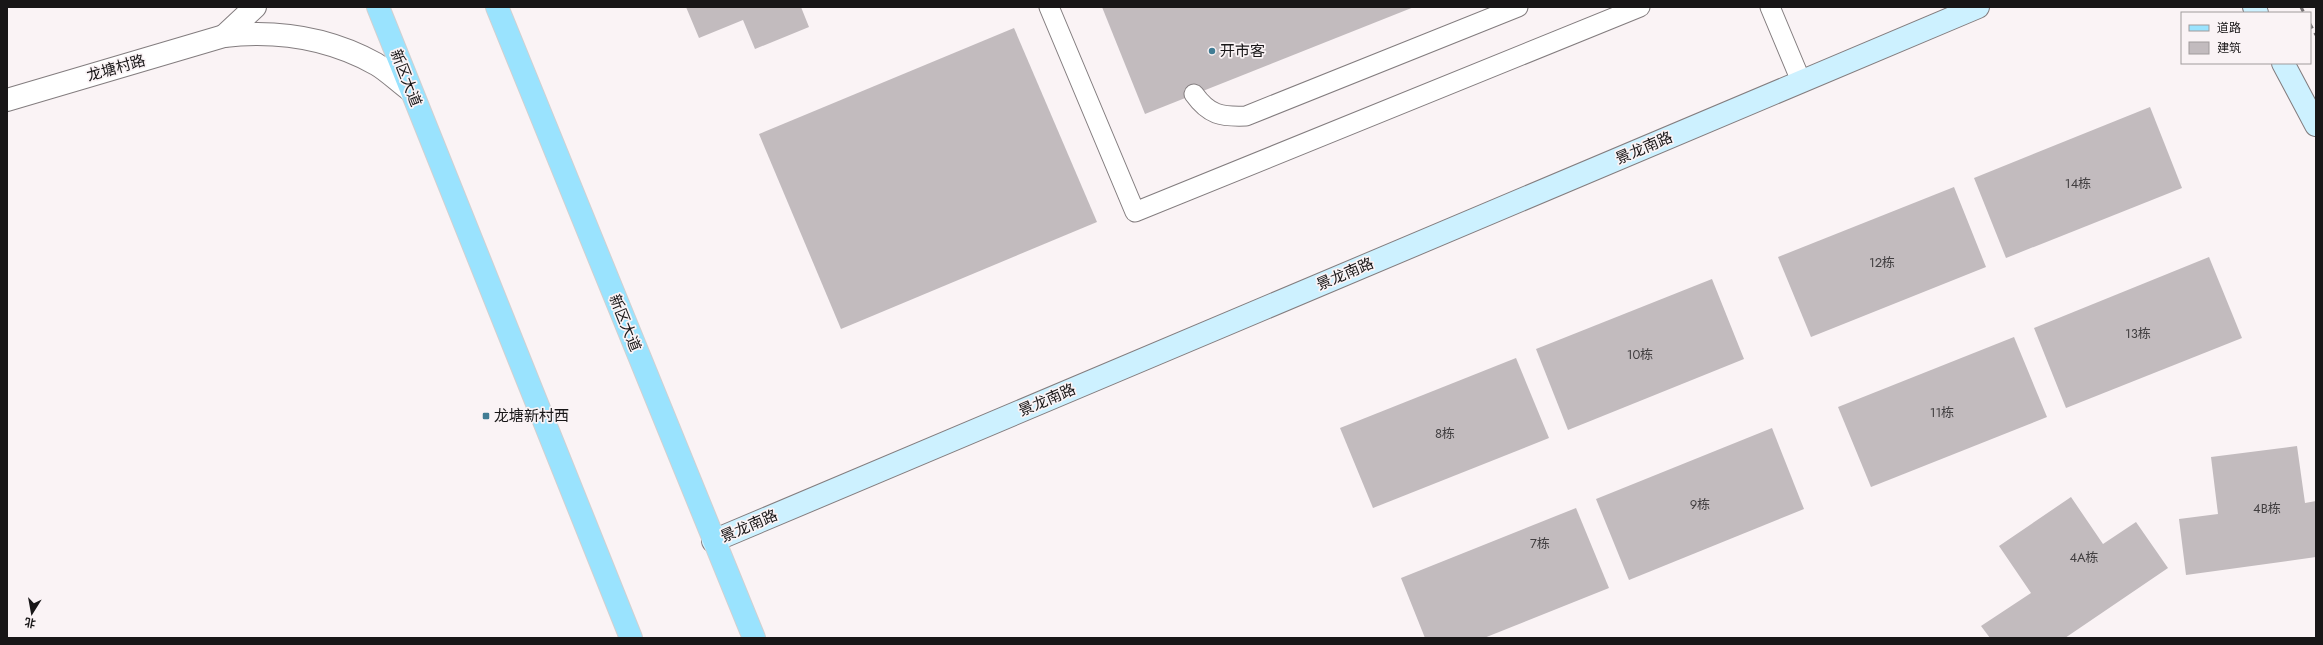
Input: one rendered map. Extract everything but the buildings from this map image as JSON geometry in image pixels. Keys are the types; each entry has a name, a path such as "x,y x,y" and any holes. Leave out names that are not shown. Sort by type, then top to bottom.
{"main road":[{"name":"新区大道","path":"378,7 631,638"},
{"name":"新区大道","path":"497,7 713,541 754,638"}],"street":[{"name":"龙塘村路","path":"224,36 255,7"},
{"name":"景龙南路","path":"713,541 1978,7"},
{"name":"龙塘村路","path":"7,100 224,36 250,33 281,34 313,40 348,51 377,65 410,90"},
{"path":"2285,64 2316,125"}],"lane":[{"path":"1049,7 1135,212 1640,7"},
{"path":"1194,94 1201,104 1212,112 1228,117 1246,116 1518,7"},
{"path":"1770,7 1801,81"}],"railway":[{"path":"2301,7 2304,12"},
{"path":"2311,26 2316,35"}],"place":[{"name":"开市客","path":"1212,51"},
{"name":"龙塘新村西","path":"486,416"}]}
